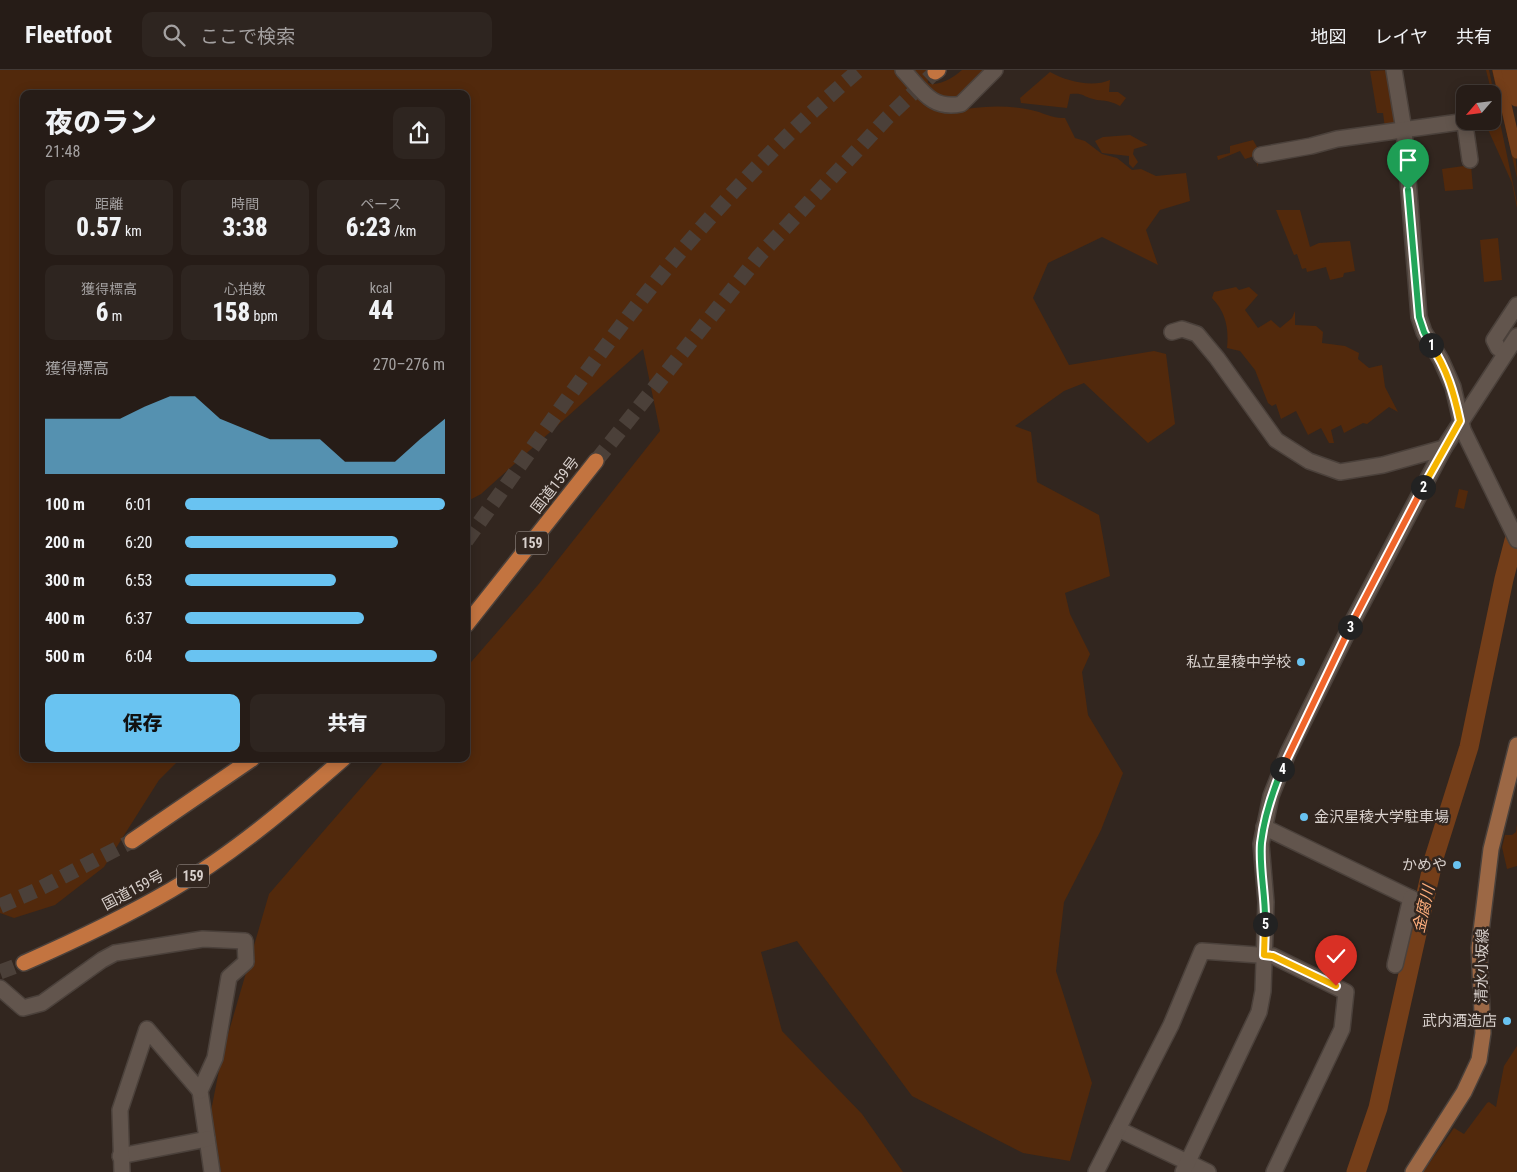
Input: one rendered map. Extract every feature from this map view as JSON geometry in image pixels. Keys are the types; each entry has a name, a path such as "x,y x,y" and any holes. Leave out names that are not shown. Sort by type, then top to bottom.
{"highway":[{"name":"国道159号","path":"470,620 596,461"},
{"path":"132,841 248,762"},
{"name":"国道159号","path":"24,963 121,917 213,864 270,821 339,762"}],"main road":[{"name":"清水小坂線","path":"1413,1172 1464,1092 1479,1060 1483,1033 1479,948 1491,849 1514,766 1517,745"}],"street":[{"path":"903,70 932,101 942,106 961,104 995,70"},
{"path":"1394,70 1404,130 1419,317 1424,332 1441,360 1452,386 1460,421 1517,540"},
{"path":"1261,156 1337,139 1460,122 1465,125 1470,160"},
{"path":"1505,353 1498,348 1494,340 1517,306"},
{"path":"1172,332 1182,329 1197,334 1218,358 1276,440 1309,461 1340,472 1383,465 1444,448"},
{"path":"1185,1168 1259,1012 1263,991 1266,902 1261,844 1272,796 1288,753 1379,569 1444,448 1517,336"},
{"path":"1264,827 1413,899 1395,965"},
{"path":"0,988 23,1008 42,1003 102,960 115,954 203,938 246,941 246,962 229,977 215,1058 200,1091"},
{"path":"1096,1172 1170,1025 1202,951 1273,956 1346,992 1342,1029 1274,1172"},
{"path":"122,1172 120,1110 147,1029 200,1091 212,1172"},
{"path":"1118,1128 1185,1168 1208,1172"},
{"path":"120,1156 207,1139"}],"shaded area":[{"path":"0,70 897,70 896,76 904,78 950,112 970,108 1001,106 1021,108 1065,118 1075,138 1085,141 1102,154 1117,158 1132,170 1141,169 1156,176 1186,173 1190,201 1160,210 1146,230 1158,265 1102,237 1048,263 1033,298 1069,365 1154,351 1166,354 1175,424 1148,443 1084,383 1064,391 1015,426 1031,432 1037,482 1099,515 1110,576 1065,593 1070,614 1090,654 1082,672 1088,715 1123,773 1101,830 1064,902 1056,971 1092,1083 1070,1161 1023,1153 912,1096 797,941 761,952 782,1031 862,1114 903,1172 221,1172 211,1111 222,1055 269,894 383,762 470,762 470,663 538,585 660,431 643,349 481,494 470,500 470,90 20,90 20,762 177,762 159,780 104,867 55,905 14,918 0,913"},
{"path":"912,70 927,70 928,83 937,84 955,76 962,70 987,70 958,102 937,99"},
{"path":"1390,70 1399,124 1385,128 1383,113 1377,113 1370,71"},
{"path":"1486,70 1489,70 1492,85 1490,85"},
{"path":"1492,70 1496,70 1500,85 1495,85"},
{"path":"1050,72 1079,82 1095,83 1110,80 1109,92 1118,92 1126,98 1120,106 1081,94 1070,94 1067,108 1021,103 1020,98"},
{"path":"1501,89 1515,151 1517,178 1501,109"},
{"path":"1501,127 1517,208 1512,183 1488,130 1501,130"},
{"path":"1130,135 1148,145 1134,149 1133,154 1138,162 1133,168 1129,164 1129,156 1102,153 1095,141 1103,137"},
{"path":"1253,140 1257,147 1258,167 1254,156 1245,159 1240,151 1218,160 1217,156 1230,153 1230,146"},
{"path":"1471,165 1473,189 1445,191 1442,169"},
{"path":"1276,210 1300,210 1310,247 1319,243 1350,241 1355,271 1344,273 1343,277 1330,280 1326,267 1307,272 1306,268 1302,269 1297,254 1294,255"},
{"path":"1498,238 1502,280 1484,282 1480,240"},
{"path":"1236,287 1239,290 1249,287 1258,295 1245,310 1258,328 1271,320 1280,328 1292,318 1295,311 1295,325 1316,326 1323,332 1322,343 1345,346 1359,353 1358,359 1369,368 1382,365 1385,387 1398,412 1389,407 1367,424 1363,423 1344,433 1341,425 1331,430 1334,443 1329,443 1321,428 1308,435 1296,411 1281,419 1276,404 1272,406 1268,403 1255,370 1240,351 1227,348 1226,321 1221,309 1212,298 1214,292"},
{"path":"1459,489 1468,491 1464,509 1455,507"},
{"path":"1517,824 1517,866 1507,869 1502,847 1505,835 1512,835 1516,832"},
{"path":"1517,1046 1517,1170 1515,1172 1423,1172 1454,1128 1464,1134 1487,1103 1489,1102 1496,1107 1504,1066"}],"waterway":[{"path":"1498,70 1517,153"},
{"name":"金腐川","path":"1511,70 1517,97"},
{"name":"金腐川","path":"1356,1172 1378,1108 1434,858 1469,747 1504,579 1517,529"}],"tunnel":[{"path":"470,535 594,361 676,257 764,160 834,91 859,70"},
{"path":"596,461 759,256 888,117 935,72"},
{"path":"0,906 37,890 132,841"},
{"path":"0,972 24,963"}],"place":[{"name":"私立星稜中学校","path":"1301,662"},
{"name":"金沢星稜大学駐車場","path":"1304,817"},
{"name":"かめや","path":"1457,865"},
{"name":"武内酒造店","path":"1507,1021"}],"route":[{"path":"1336,986 1273,956 1264,955 1266,902 1263,886 1261,844 1272,796 1288,753 1379,569 1460,421 1452,386 1441,360 1424,332 1419,317 1408,190"}]}
